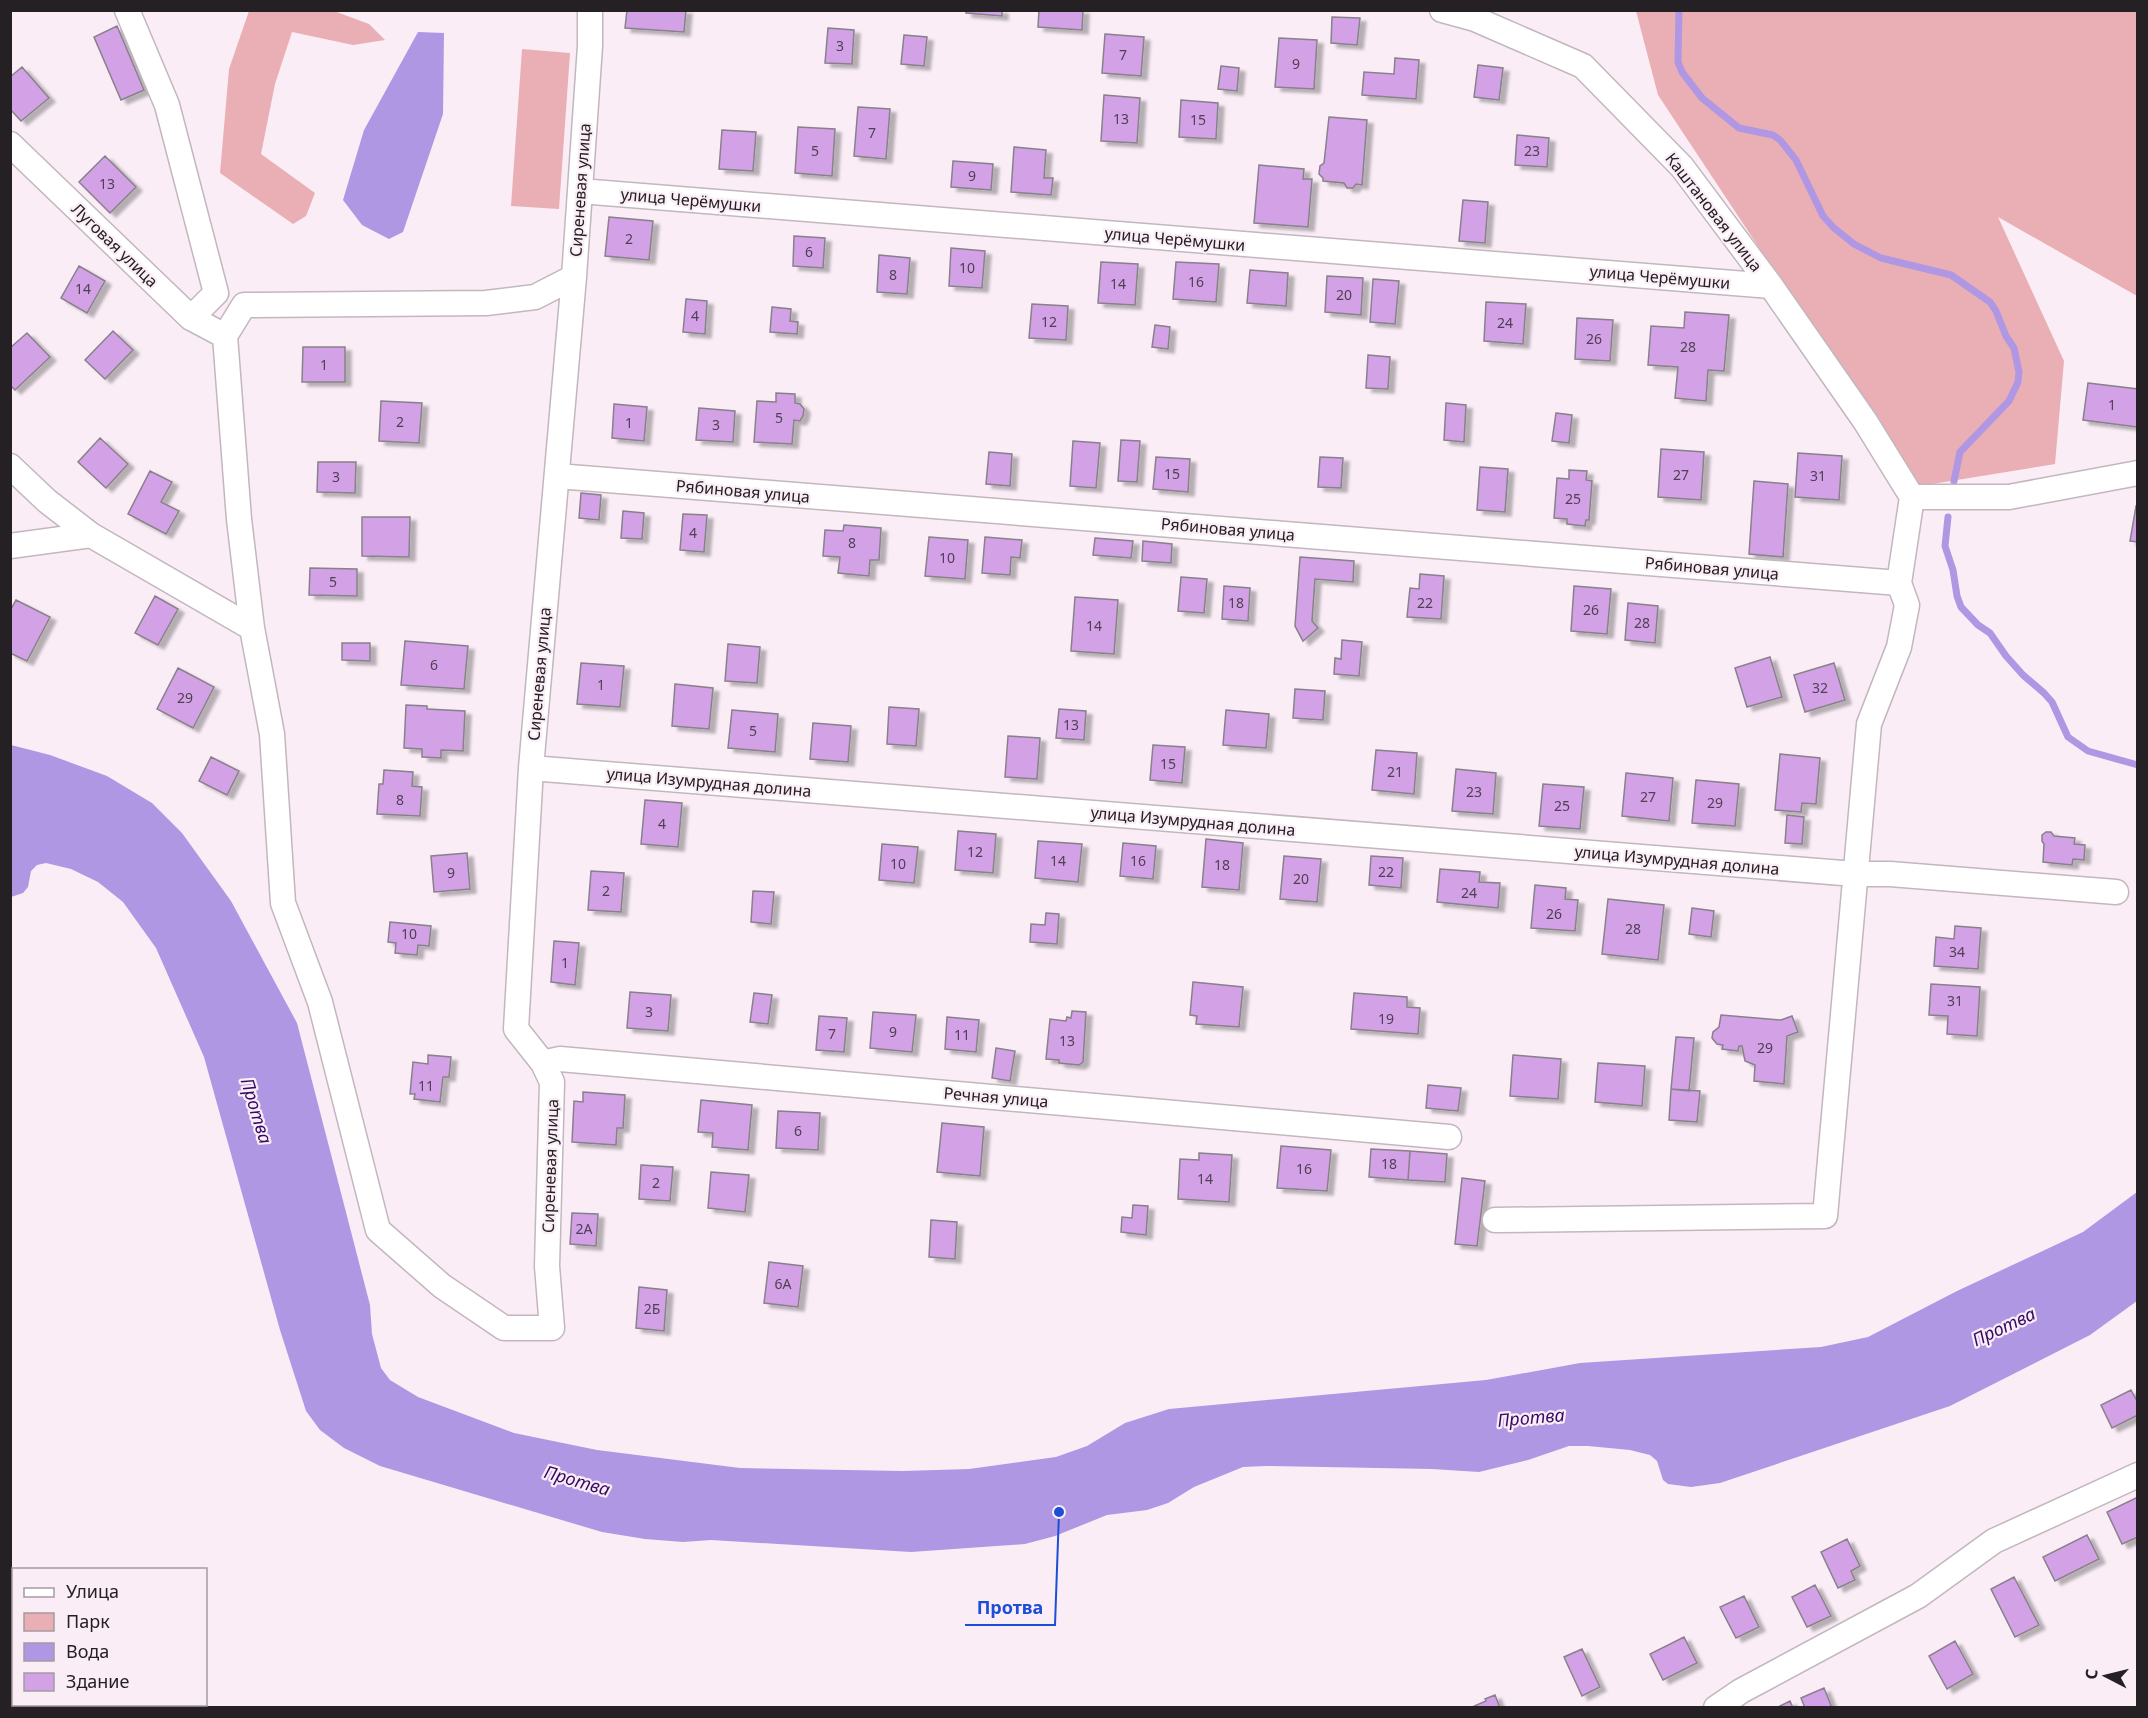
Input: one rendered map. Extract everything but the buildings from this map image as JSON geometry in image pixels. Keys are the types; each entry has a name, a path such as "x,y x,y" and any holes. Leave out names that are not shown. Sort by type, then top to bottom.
{"street":[{"path":"127,10 167,105 216,294 191,318"},
{"name":"Сиреневая улица","path":"252,628 272,734 283,903 320,1002 378,1230 442,1286 504,1328 552,1328 547,1266 552,1082 543,1063 516,1029 531,768 574,277 590,46 590,10"},
{"name":"Каштановая улица","path":"1442,10 1475,19 1583,66 1682,167 1771,286 1865,421 1912,497"},
{"name":"Луговая улица","path":"10,144 191,318 225,336"},
{"name":"улица Черёмушки","path":"580,191 1771,286"},
{"path":"252,628 239,519 225,336 244,305 486,303 535,297 574,277"},
{"path":"10,466 46,501 91,535 252,628"},
{"path":"1495,1220 1825,1216 1869,724 1899,647 1907,605 1899,583 1912,497 2009,497 2138,473"},
{"name":"Рябиновая улица","path":"557,476 1899,583"},
{"path":"10,546 91,535"},
{"name":"улица Изумрудная долина","path":"531,768 1855,874 1890,874 2116,892"},
{"name":"Речная улица","path":"543,1063 561,1059 1449,1137"},
{"path":"1716,1707 1741,1691 1918,1596 1994,1541 2138,1475"}],"green space":[{"path":"249,11 334,11 369,24 385,40 353,45 292,32 275,84 261,154 315,193 306,216 293,224 220,173 229,69"},
{"path":"1636,11 2137,11 2137,296 1998,217 2064,361 2055,464 1920,486 1875,423 1658,95"},
{"path":"522,49 570,53 559,209 511,206"}],"water":[{"path":"418,32 444,33 443,114 403,232 389,239 362,225 343,200 364,130"},
{"path":"11,745 50,755 107,776 152,803 182,833 231,901 297,1023 370,1305 372,1334 381,1368 390,1380 418,1397 514,1433 597,1450 740,1468 903,1471 969,1469 1056,1457 1087,1446 1125,1423 1169,1409 1486,1380 1580,1363 1821,1347 1868,1337 1957,1291 2083,1232 2137,1192 2137,1301 2090,1335 1950,1406 1720,1483 1691,1487 1668,1484 1663,1480 1657,1461 1650,1455 1630,1450 1569,1446 1528,1460 1479,1472 1432,1469 1243,1467 1194,1487 1168,1503 1147,1510 1107,1515 1055,1536 1025,1544 911,1552 711,1540 683,1542 602,1532 380,1466 344,1448 320,1430 306,1411 280,1330 204,1057 156,948 123,902 98,882 71,869 46,863 37,865 31,871 28,887 23,893 11,897"}],"waterway":[{"path":"1679,10 1678,62 1682,72 1702,98 1739,128 1773,135 1780,140 1796,160 1823,216 1834,228 1854,244 1881,258 1951,275 1990,302 1996,311 2006,336 2014,348 2019,372 2018,382 2009,401 1960,452 1954,481"},
{"path":"1948,517 1945,546 1961,607 1978,625 1990,633 2023,675 2052,702 2068,737 2088,751 2138,765"}],"place":[{"name":"Протва","path":"1059,1512"}]}
